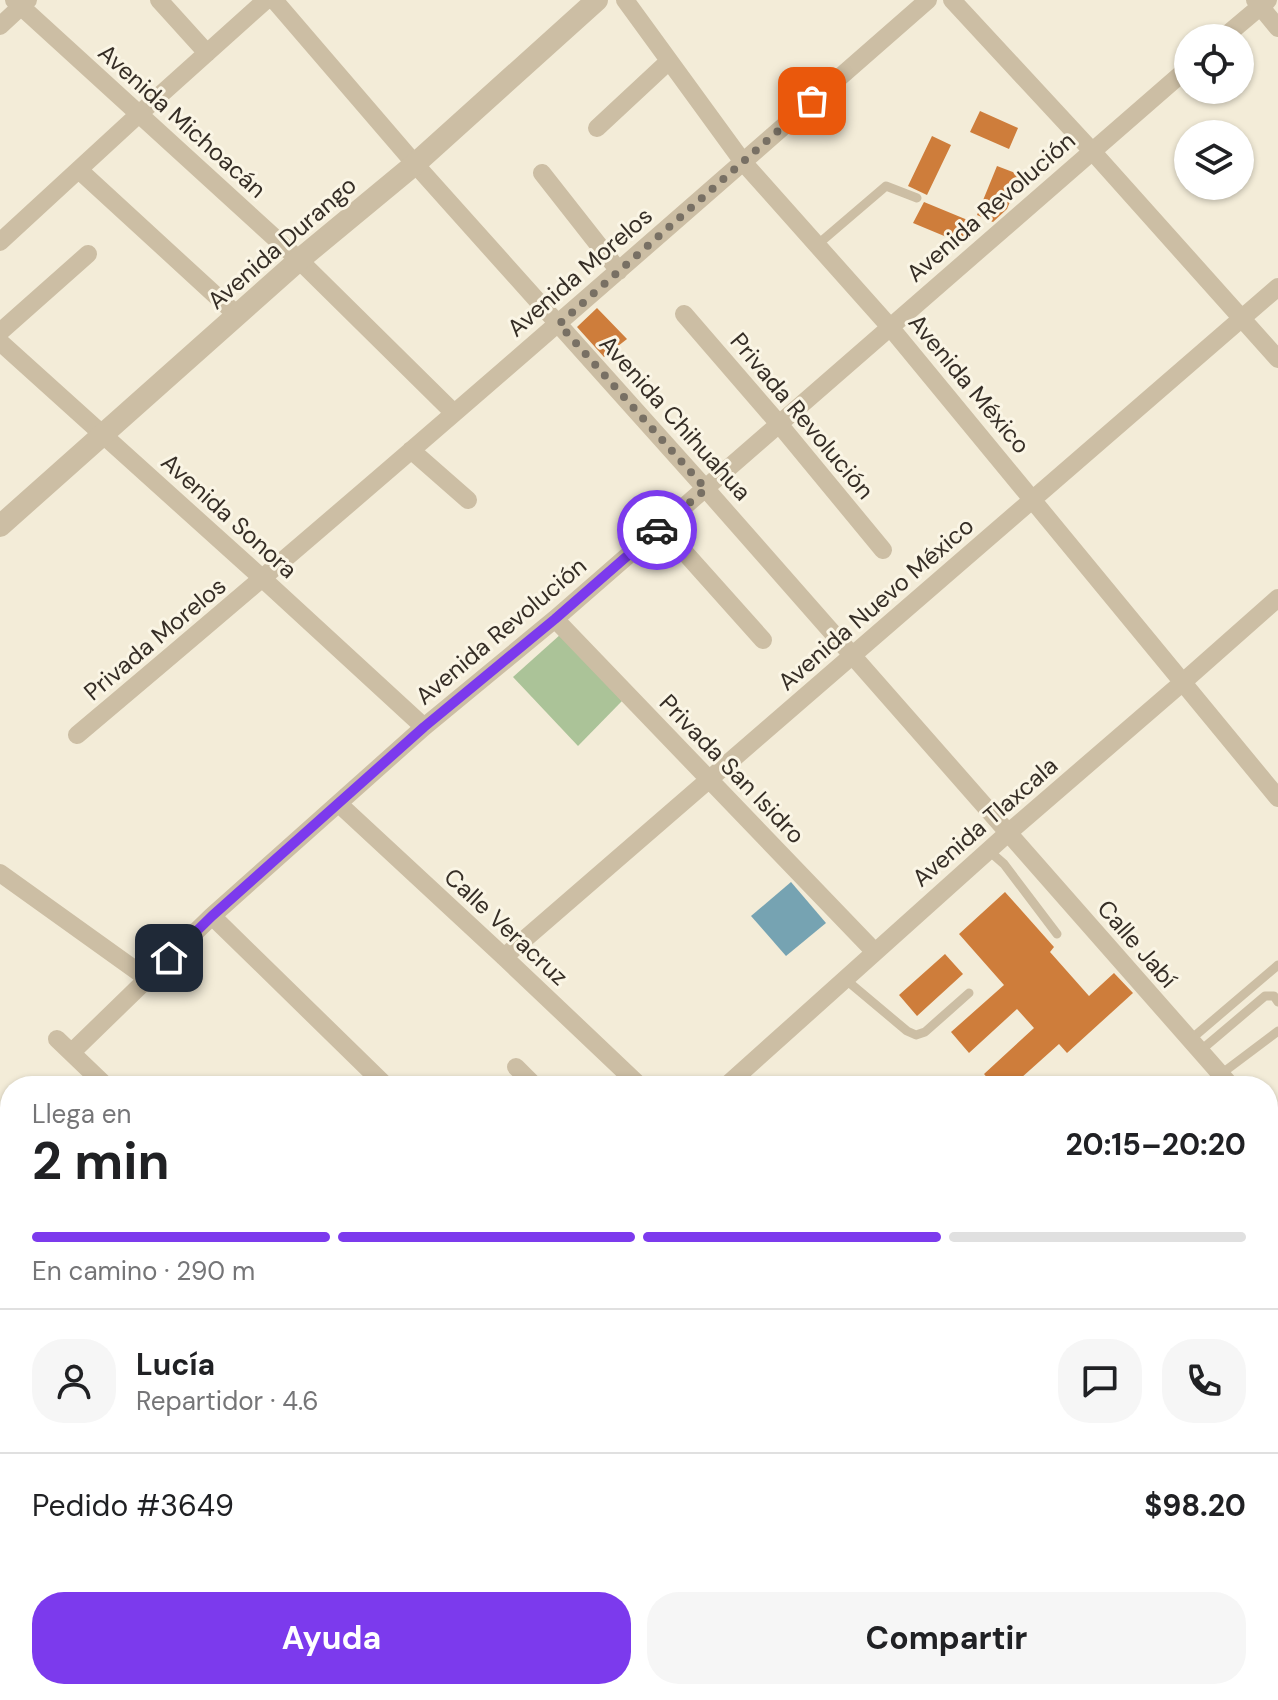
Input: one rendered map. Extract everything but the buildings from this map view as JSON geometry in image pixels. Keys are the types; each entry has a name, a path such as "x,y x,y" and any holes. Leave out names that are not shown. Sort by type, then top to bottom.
{"street":[{"path":"159,0 207,53"},
{"path":"0,242 266,0"},
{"name":"Avenida Chihuahua","path":"274,0 415,164 1008,833"},
{"name":"Avenida Durango","path":"0,526 299,260 415,164 597,0"},
{"name":"Avenida México","path":"625,0 743,162 890,327 1278,798"},
{"name":"Avenida Morelos","path":"263,579 928,0"},
{"path":"952,0 1278,359"},
{"path":"0,26 21,2"},
{"name":"Avenida Michoacán","path":"21,2 299,260 454,413"},
{"path":"1238,24 1261,2 1278,28"},
{"path":"597,128 669,61"},
{"name":"Avenida Revolución","path":"72,1052 212,916 424,727 662,527 1174,80"},
{"path":"79,170 237,315"},
{"path":"542,173 619,271"},
{"path":"0,332 88,254"},
{"name":"Avenida Nuevo México","path":"504,957 1278,287"},
{"name":"Privada Revolución","path":"684,314 883,550"},
{"name":"Avenida Sonora","path":"0,342 424,727"},
{"path":"411,450 468,500"},
{"path":"662,527 763,640"},
{"name":"Privada Morelos","path":"77,735 263,579"},
{"name":"Avenida Tlaxcala","path":"737,1076 988,850 1278,598"},
{"name":"Privada San Isidro","path":"555,619 875,952"},
{"name":"Calle Veracruz","path":"339,804 629,1076"},
{"name":"Calle Jabí","path":"1008,833 1222,1076"},
{"path":"0,873 148,979"},
{"path":"212,916 376,1076"},
{"path":"57,1039 96,1076"},
{"path":"516,1067 525,1076"}],"lane":[{"path":"817,245 886,186 917,198"},
{"path":"988,850 1004,864 1057,934"},
{"path":"1195,1046 1278,965"},
{"path":"845,979 907,1031 916,1035 925,1032 969,993"},
{"path":"1195,1046 1265,996 1274,996 1278,1002"},
{"path":"1230,1076 1278,1031"}],"green space":[{"path":"561,634 622,701 578,746 513,677"}],"water":[{"path":"791,882 826,923 786,956 751,916"}],"way so far":[{"path":"657,530 706,489 559,324 812,101"}],"route":[{"path":"169,958 424,727 657,530"}]}
